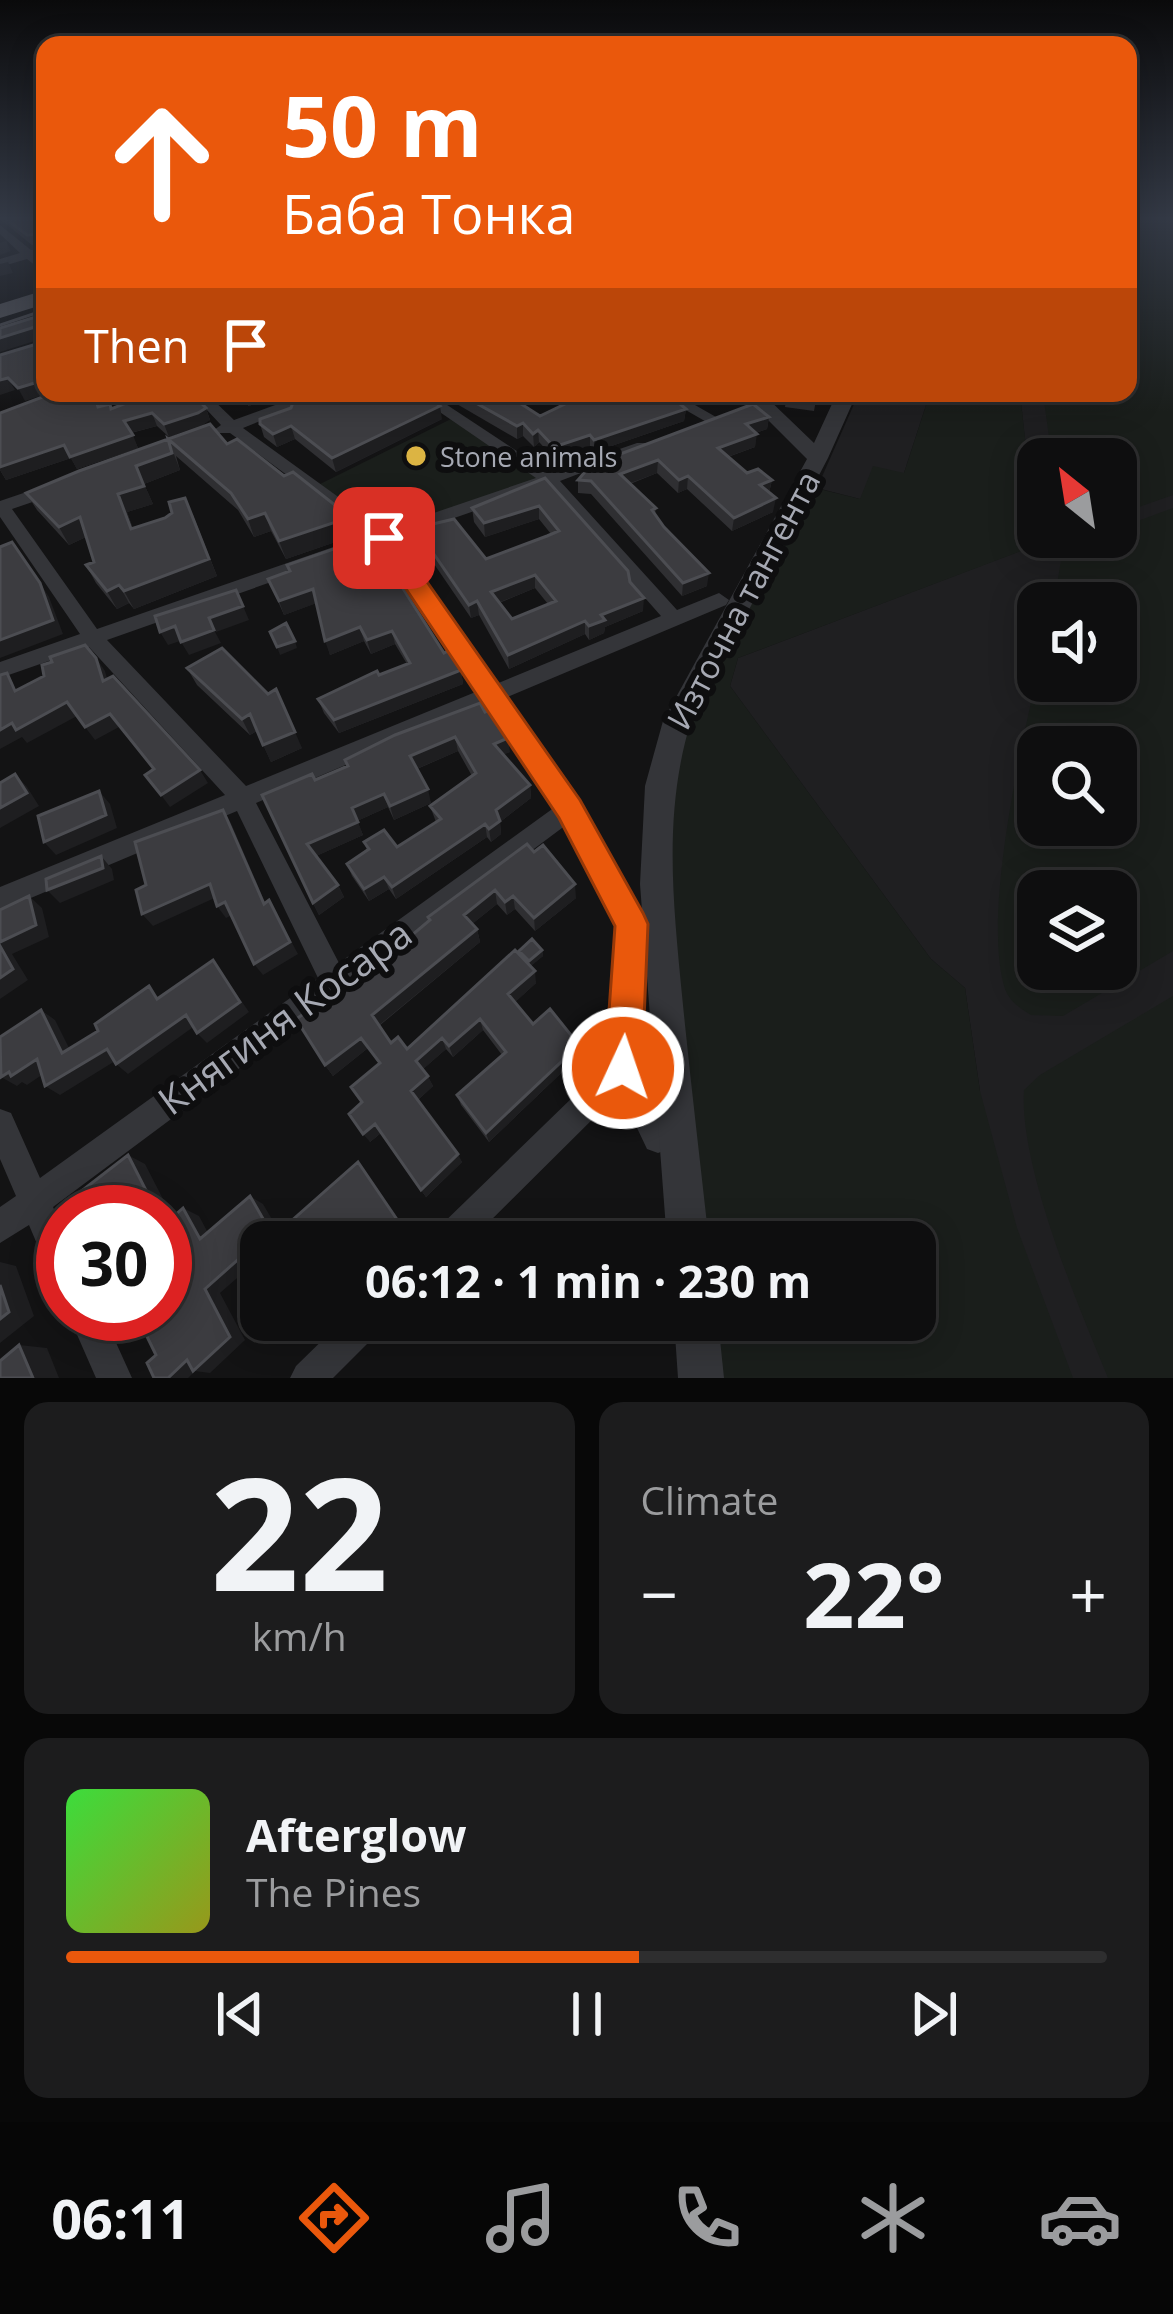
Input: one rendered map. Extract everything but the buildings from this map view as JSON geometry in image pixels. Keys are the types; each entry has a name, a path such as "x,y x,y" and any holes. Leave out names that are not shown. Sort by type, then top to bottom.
{"main road":[{"path":"0,311 36,300"},
{"path":"0,334 36,321"}],"street":[{"path":"205,402 222,430 384,538 569,809 632,924 623,1068 658,1138"},
{"path":"222,430 298,402"},
{"path":"432,402 549,478 674,619"},
{"path":"707,402 741,409 818,458"},
{"name":"Източна тангента","path":"686,1221 657,893 654,817 661,764 677,721 818,458 843,402"},
{"path":"694,428 741,409"},
{"path":"0,670 653,442"},
{"path":"64,485 1,507 93,638 242,798 333,979"},
{"path":"0,899 719,600"},
{"name":"Княгиня Косара","path":"0,1226 569,809"},
{"path":"614,891 657,893"},
{"path":"467,1221 623,1068"},
{"path":"0,1124 36,1204"},
{"path":"97,1341 114,1378"},
{"path":"308,1378 346,1341"},
{"path":"698,1341 701,1378"}],"shaded area":[{"path":"1137,283 1173,283 1173,1378 733,1378 804,1341 936,1341 936,1246 980,1091 965,988 931,959 730,686 738,658 1017,552 1017,558 1137,558 1137,438 1025,438 1021,402 1137,402"},
{"path":"1137,283 1173,283 1173,495 1137,508 1137,438 1049,438 1044,402 1137,402"},
{"path":"855,402 927,402 904,473 860,499 817,488"},
{"path":"927,402 1021,402 1025,438 1017,438 1017,553 738,658 730,686 931,959 965,988 980,1091 1017,1228 1073,1378 701,1378 698,1341 936,1341 936,1221 687,1221 661,764 803,485 860,499 873,466 904,473"},
{"path":"455,417 549,479 384,538 314,487"},
{"path":"1173,508 1173,951 1137,972 1137,870 1017,870 1017,990 1107,990 1063,1016 1031,1015 1005,989 998,920 1006,832 1017,772 1017,846 1137,846 1137,726 1027,726 1032,702 1137,702 1137,582 1057,582 1061,558 1137,558 1137,521"},
{"path":"1173,996 1173,1378 1108,1378 1040,1195 1025,1121 1024,1090 1040,1075"}],"tram line":[{"path":"0,325 36,313"}],"place":[{"name":"Stone animals","path":"416,456"}],"route":[{"path":"384,538 569,809 632,924 623,1068"}]}
